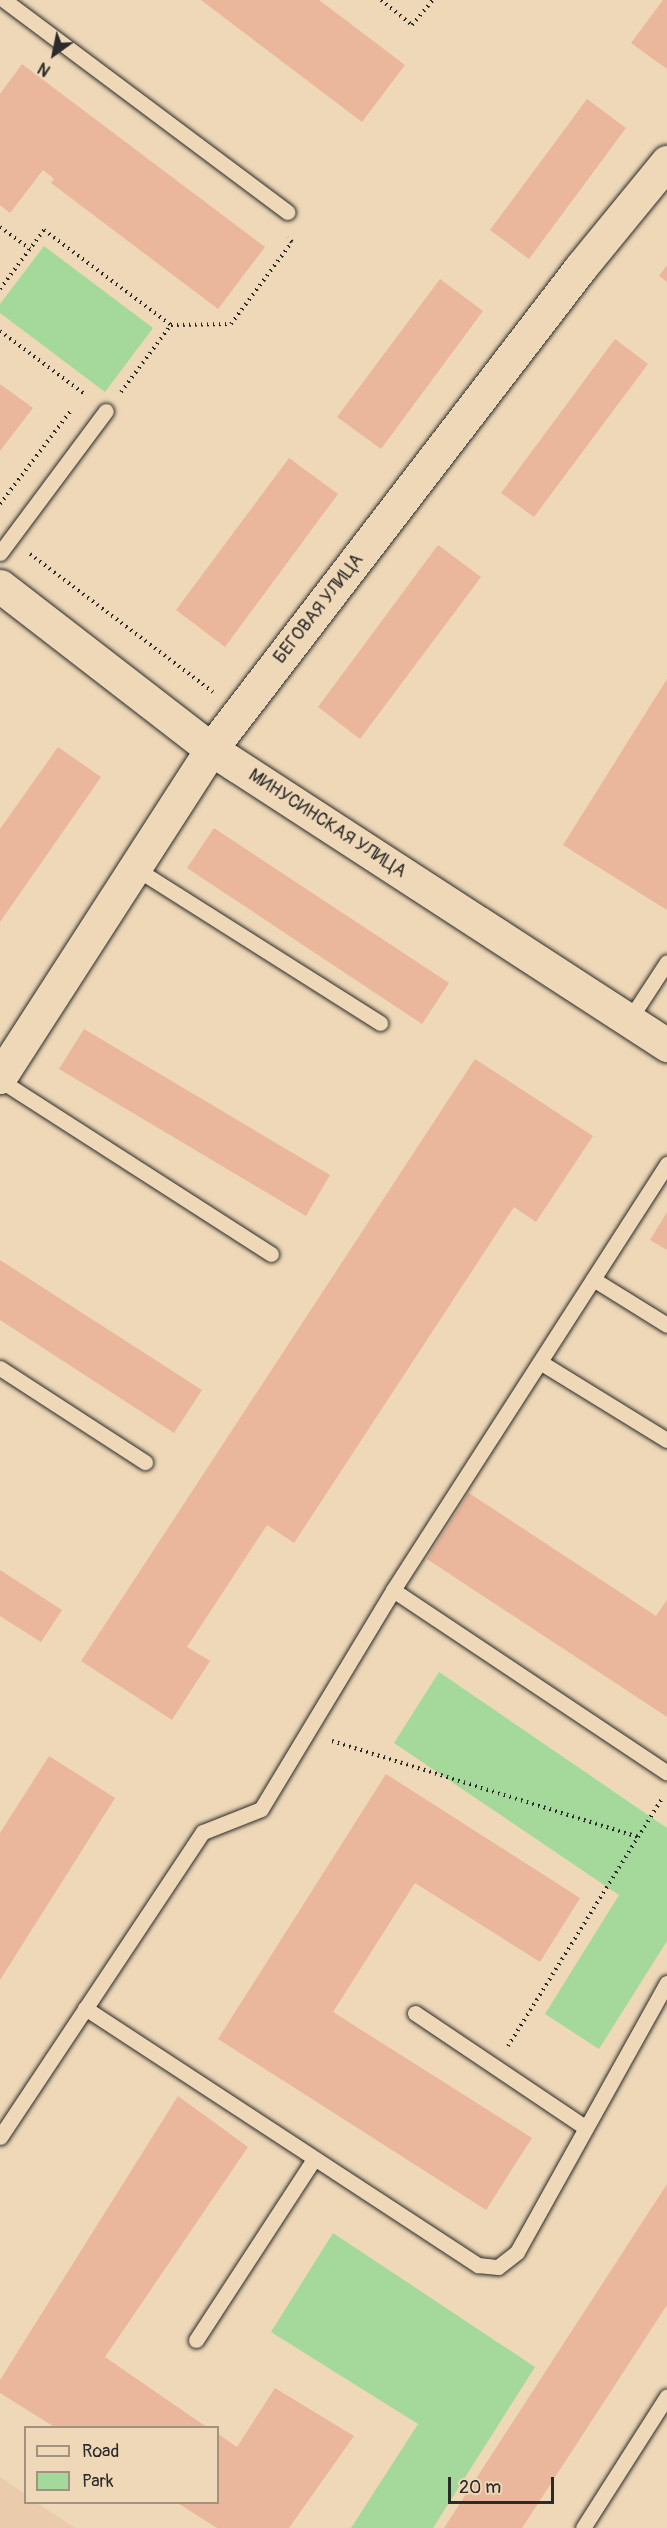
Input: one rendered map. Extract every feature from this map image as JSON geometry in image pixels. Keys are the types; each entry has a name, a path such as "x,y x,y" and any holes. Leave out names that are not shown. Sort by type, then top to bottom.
{"street":[{"name":"БЕГОВАЯ УЛИЦА","path":"0,1078 212,749 581,267 667,162"},
{"name":"МИНУСИНСКАЯ УЛИЦА","path":"0,586 212,749 667,1045"}],"lane":[{"path":"4,0 287,212"},
{"path":"0,552 106,411"},
{"path":"135,868 380,1023"},
{"path":"629,1020 667,962"},
{"path":"0,1078 271,1254"},
{"path":"0,2137 203,1832 261,1809 393,1590 667,1164"},
{"path":"593,1279 667,1325"},
{"path":"540,1362 667,1440"},
{"path":"0,1368 145,1462"},
{"path":"393,1590 667,1773"},
{"path":"85,2008 478,2265 498,2267 516,2252 583,2126 667,1983"},
{"path":"415,2013 583,2126"},
{"path":"196,2340 314,2159"},
{"path":"583,2528 667,2396"}],"path":[{"path":"381,0 412,25 433,0"},
{"path":"0,227 30,249"},
{"path":"0,289 44,230 171,325 231,324 292,242 284,235"},
{"path":"0,331 106,411 171,325"},
{"path":"0,504 83,393"},
{"path":"10,539 224,699"},
{"path":"306,1733 638,1837"},
{"path":"495,2067 667,1790"}],"shaded area":[{"path":"0,2477 24,2493 24,2504 39,2504 75,2528 0,2528"}],"green space":[{"path":"44,246 153,328 105,392 0,313 0,304"},
{"path":"439,1672 667,1828 667,1941 599,2049 545,2014 619,1895 394,1743"},
{"path":"333,2233 535,2367 433,2528 351,2528 418,2424 271,2332"}],"building":[{"path":"201,0 319,0 405,65 362,122"},
{"path":"663,0 667,0 667,69 631,43"},
{"path":"22,64 265,247 218,309 51,183 54,179 43,170 10,213 0,205 0,94"},
{"path":"587,99 626,128 529,259 490,230"},
{"path":"667,265 667,282 659,276"},
{"path":"440,279 483,311 381,449 337,417"},
{"path":"615,339 648,364 534,517 501,493"},
{"path":"0,384 33,408 0,451"},
{"path":"289,458 338,494 225,647 176,610"},
{"path":"438,545 481,577 360,739 318,707"},
{"path":"667,679 667,910 563,845"},
{"path":"58,747 101,777 0,922 0,829"},
{"path":"214,828 449,983 422,1024 187,868"},
{"path":"84,1029 330,1175 306,1216 59,1069"},
{"path":"475,1059 593,1136 536,1222 514,1207 294,1543 267,1525 187,1647 210,1661 172,1720 81,1661"},
{"path":"667,1212 667,1250 650,1240"},
{"path":"0,1260 202,1390 174,1433 0,1320"},
{"path":"469,1493 656,1616 667,1600 667,1717 427,1559"},
{"path":"0,1570 62,1610 41,1642 0,1616"},
{"path":"49,1756 115,1798 0,1980 0,1833"},
{"path":"386,1774 580,1898 540,1962 415,1883 333,2012 532,2138 486,2210 218,2039"},
{"path":"178,2096 248,2147 105,2357 205,2426 53,2426 0,2393 0,2380"},
{"path":"667,2184 667,2305 522,2528 444,2528"},
{"path":"275,2388 354,2436 289,2528 217,2528 179,2504 219,2504 219,2435 237,2447"}]}
